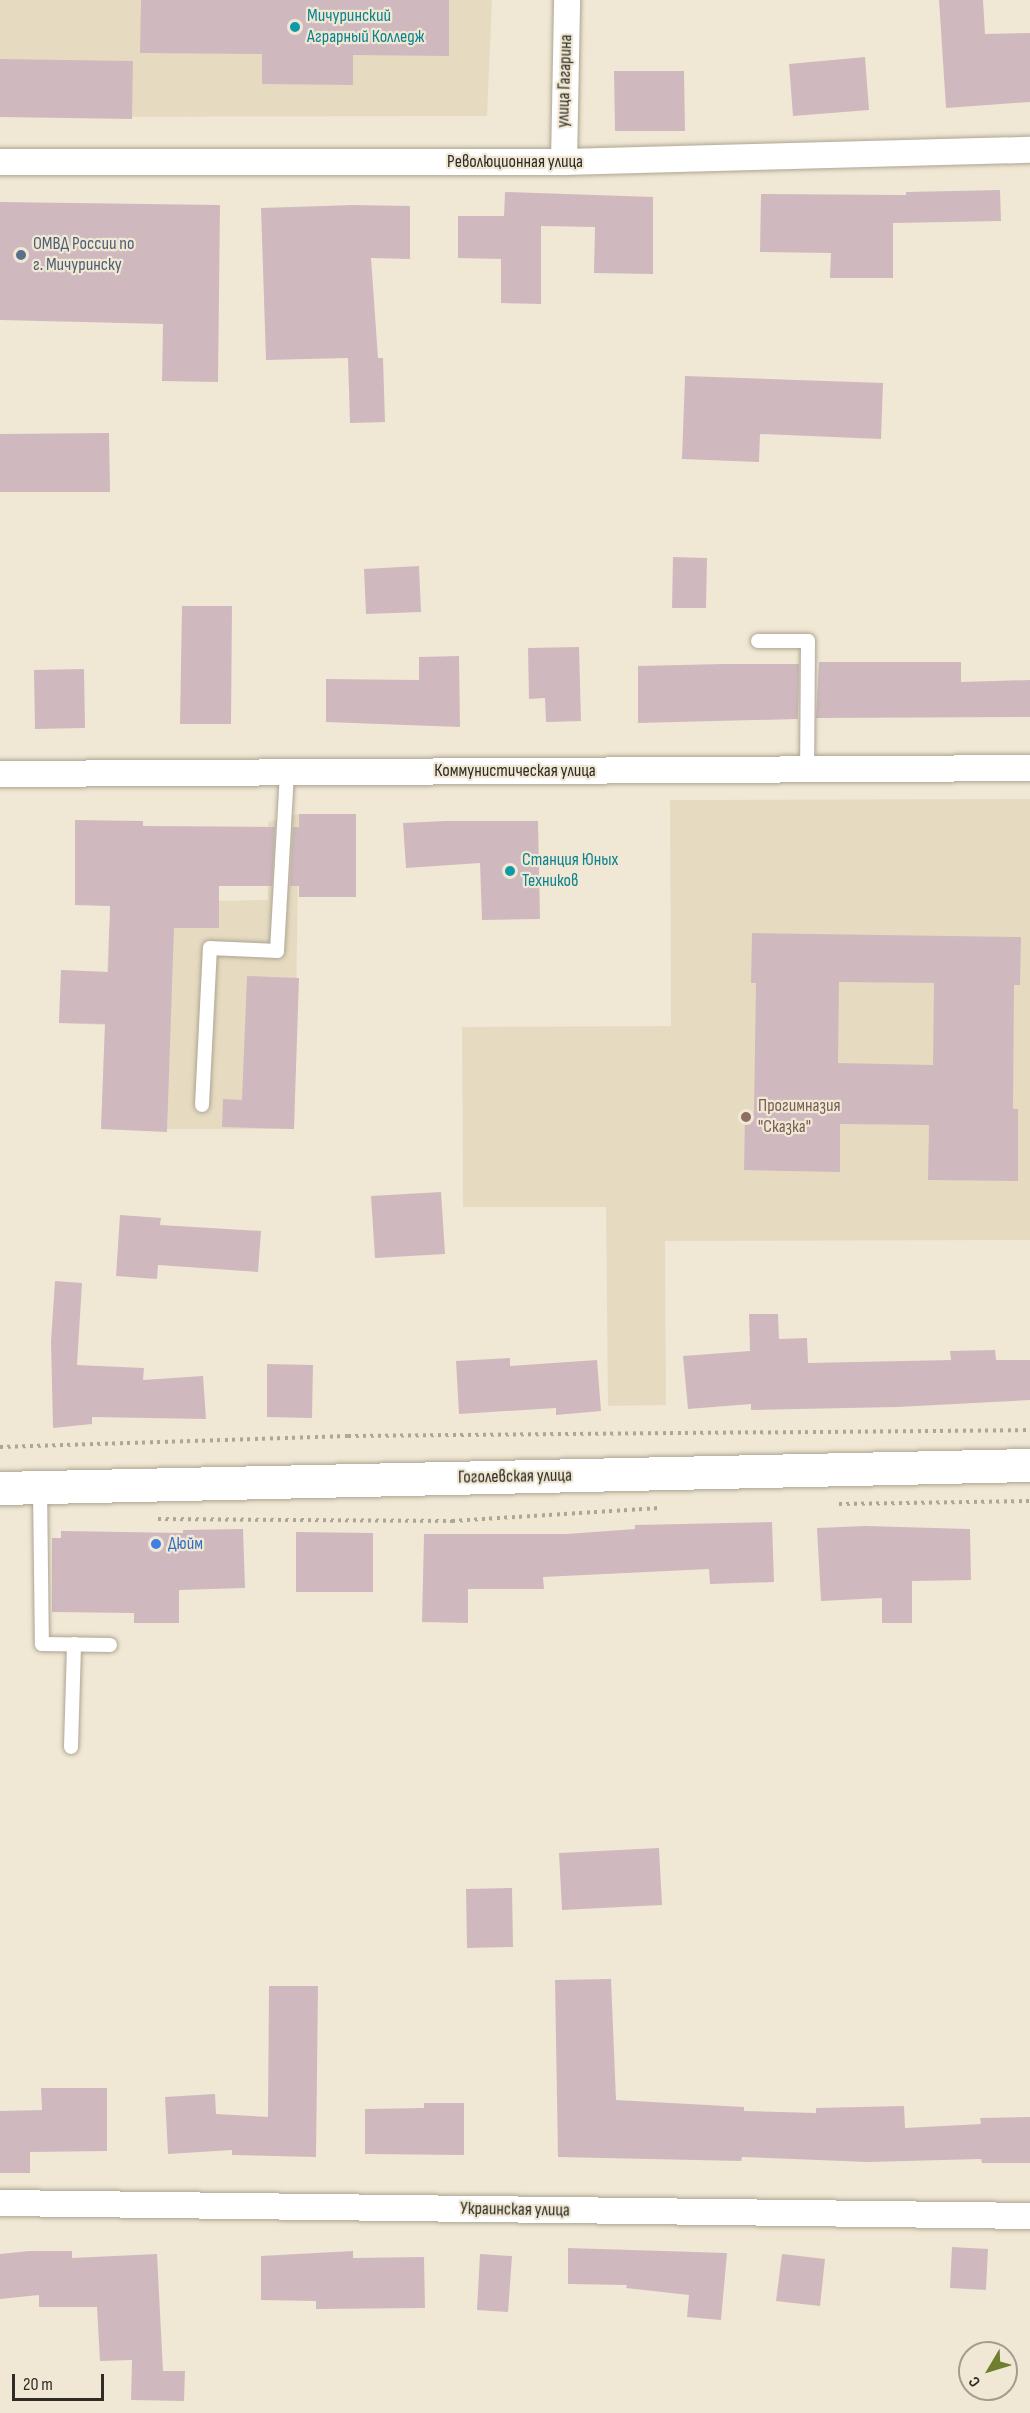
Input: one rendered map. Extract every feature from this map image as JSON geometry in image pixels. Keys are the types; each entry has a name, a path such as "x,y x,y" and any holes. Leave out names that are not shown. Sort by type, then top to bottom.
{"street":[{"name":"улица Гагарина","path":"564,162 567,0"},
{"name":"Революционная улица","path":"0,162 564,162 1030,150"},
{"name":"Коммунистическая улица","path":"0,774 1030,768"},
{"name":"Гоголевская улица","path":"0,1488 1030,1465"},
{"name":"Украинская улица","path":"0,2203 1030,2216"}],"lane":[{"path":"759,641 808,641 807,769"},
{"path":"201,1105 210,948 277,951 287,772"},
{"path":"40,1487 42,1644 110,1645"},
{"path":"72,1747 74,1644"}],"path":[{"path":"0,1447 348,1436 1030,1430"},
{"path":"832,1504 1030,1502"},
{"path":"147,1519 452,1521 669,1507"}],"shaded area":[{"path":"0,0 492,0 487,116 0,117"},
{"name":"Прогимназия \"Сказка\"","path":"1030,799 1030,1240 665,1241 666,1405 608,1406 606,1207 463,1207 462,1027 671,1026 670,800"},
{"path":"299,814 294,1129 101,1129 105,1025 59,1023 61,970 107,972 109,927 218,928 219,901 268,900 268,822"}],"building":[{"name":"Мичуринский Аграрный Колледж","path":"141,0 449,0 449,56 353,55 353,85 262,84 262,54 140,53"},
{"path":"939,0 983,0 985,34 1030,33 1030,102 946,108"},
{"path":"865,57 869,110 793,116 789,64"},
{"path":"0,59 133,61 132,119 0,117"},
{"path":"614,71 684,71 685,131 615,131"},
{"path":"1000,190 1001,221 893,223 893,278 830,278 831,253 760,252 761,194 906,195 906,192"},
{"path":"505,192 653,197 653,274 594,273 595,227 541,226 541,304 501,303 501,259 458,258 458,216 504,216"},
{"path":"0,202 220,205 218,382 162,381 163,324 0,320"},
{"path":"410,206 410,259 371,258 378,358 383,358 385,422 350,423 348,358 266,360 261,208"},
{"path":"685,376 883,383 881,439 760,434 759,462 682,459"},
{"path":"109,433 110,492 0,492 0,434"},
{"path":"673,557 707,558 706,608 672,608"},
{"path":"419,566 421,612 366,614 364,569"},
{"path":"182,606 232,606 231,724 180,724"},
{"path":"579,647 581,721 546,722 545,698 529,699 528,648"},
{"path":"459,656 460,727 326,722 326,679 419,680 419,657"},
{"path":"819,662 961,662 961,682 1030,680 1030,717 816,718"},
{"path":"799,664 798,719 638,723 638,666"},
{"path":"84,669 85,728 35,729 34,670"},
{"path":"299,814 356,814 356,897 299,897 299,886 290,886 293,827 299,827"},
{"path":"75,820 143,821 143,826 275,827 272,886 219,886 219,928 174,928 167,1132 101,1129 105,1024 59,1023 61,970 108,972 110,906 75,905"},
{"name":"Станция Юных Техников","path":"538,821 540,919 482,920 480,863 406,868 403,823"},
{"path":"752,933 1021,937 1020,985 1014,985 1013,1109 1018,1109 1018,1181 928,1180 929,1125 840,1124 840,1172 744,1170 745,1113 754,1113 756,983 751,983","holes":["839,982 934,983 933,1065 838,1063"]},
{"path":"247,976 299,978 294,1129 222,1127 223,1099 242,1100"},
{"path":"441,1192 445,1254 375,1258 371,1196"},
{"path":"120,1215 161,1218 160,1225 261,1231 258,1272 158,1265 157,1279 116,1276"},
{"path":"55,1281 82,1283 77,1365 144,1368 143,1380 203,1376 206,1419 92,1417 92,1424 53,1428 51,1342"},
{"path":"749,1314 778,1314 779,1339 807,1338 808,1363 951,1360 950,1351 995,1350 996,1360 1030,1360 1030,1400 897,1407 751,1410 751,1404 688,1409 683,1356 750,1351"},
{"path":"510,1358 510,1366 597,1360 601,1411 556,1415 556,1408 459,1414 456,1361"},
{"path":"267,1364 313,1365 312,1418 267,1417"},
{"path":"772,1522 774,1582 710,1584 709,1569 543,1577 544,1589 468,1589 468,1623 422,1622 424,1534 567,1534 635,1529 635,1525"},
{"path":"865,1526 970,1529 971,1580 912,1581 912,1623 882,1623 882,1598 821,1601 817,1528"},
{"path":"243,1529 245,1588 179,1590 179,1623 134,1623 134,1613 52,1612 52,1538 61,1538 61,1531 183,1533 183,1530"},
{"path":"296,1532 373,1533 373,1592 296,1592"},
{"path":"659,1848 662,1905 562,1910 559,1853"},
{"path":"512,1888 513,1947 467,1948 466,1889"},
{"path":"611,1979 616,2100 744,2107 744,2111 816,2113 816,2108 904,2106 905,2128 981,2124 980,2118 1030,2117 1030,2163 982,2163 981,2159 868,2162 742,2157 741,2161 558,2157 555,1980"},
{"path":"269,1986 318,1986 316,2157 232,2155 232,2150 168,2154 165,2097 215,2094 216,2114 268,2117"},
{"path":"41,2088 107,2088 107,2151 30,2152 30,2173 0,2173 0,2111 42,2110"},
{"path":"424,2103 464,2103 464,2155 365,2154 365,2109 424,2108"},
{"path":"952,2247 988,2249 986,2290 950,2288"},
{"path":"568,2248 727,2253 721,2320 687,2317 689,2295 626,2288 627,2285 568,2284"},
{"path":"72,2251 72,2258 157,2254 163,2371 185,2371 184,2401 131,2400 132,2360 100,2361 97,2307 39,2307 39,2295 0,2299 0,2254"},
{"path":"353,2251 353,2258 424,2257 425,2308 316,2309 316,2301 261,2300 261,2256"},
{"path":"480,2254 512,2256 508,2312 477,2310"},
{"path":"782,2254 825,2259 820,2306 776,2301"}],"place":[{"name":"Мичуринский Аграрный Колледж","path":"295,27"},
{"name":"ОМВД России по г. Мичуринску","path":"21,255"},
{"name":"Станция Юных Техников","path":"510,871"},
{"name":"Прогимназия \"Сказка\"","path":"746,1117"},
{"name":"Дюйм","path":"156,1544"}]}
